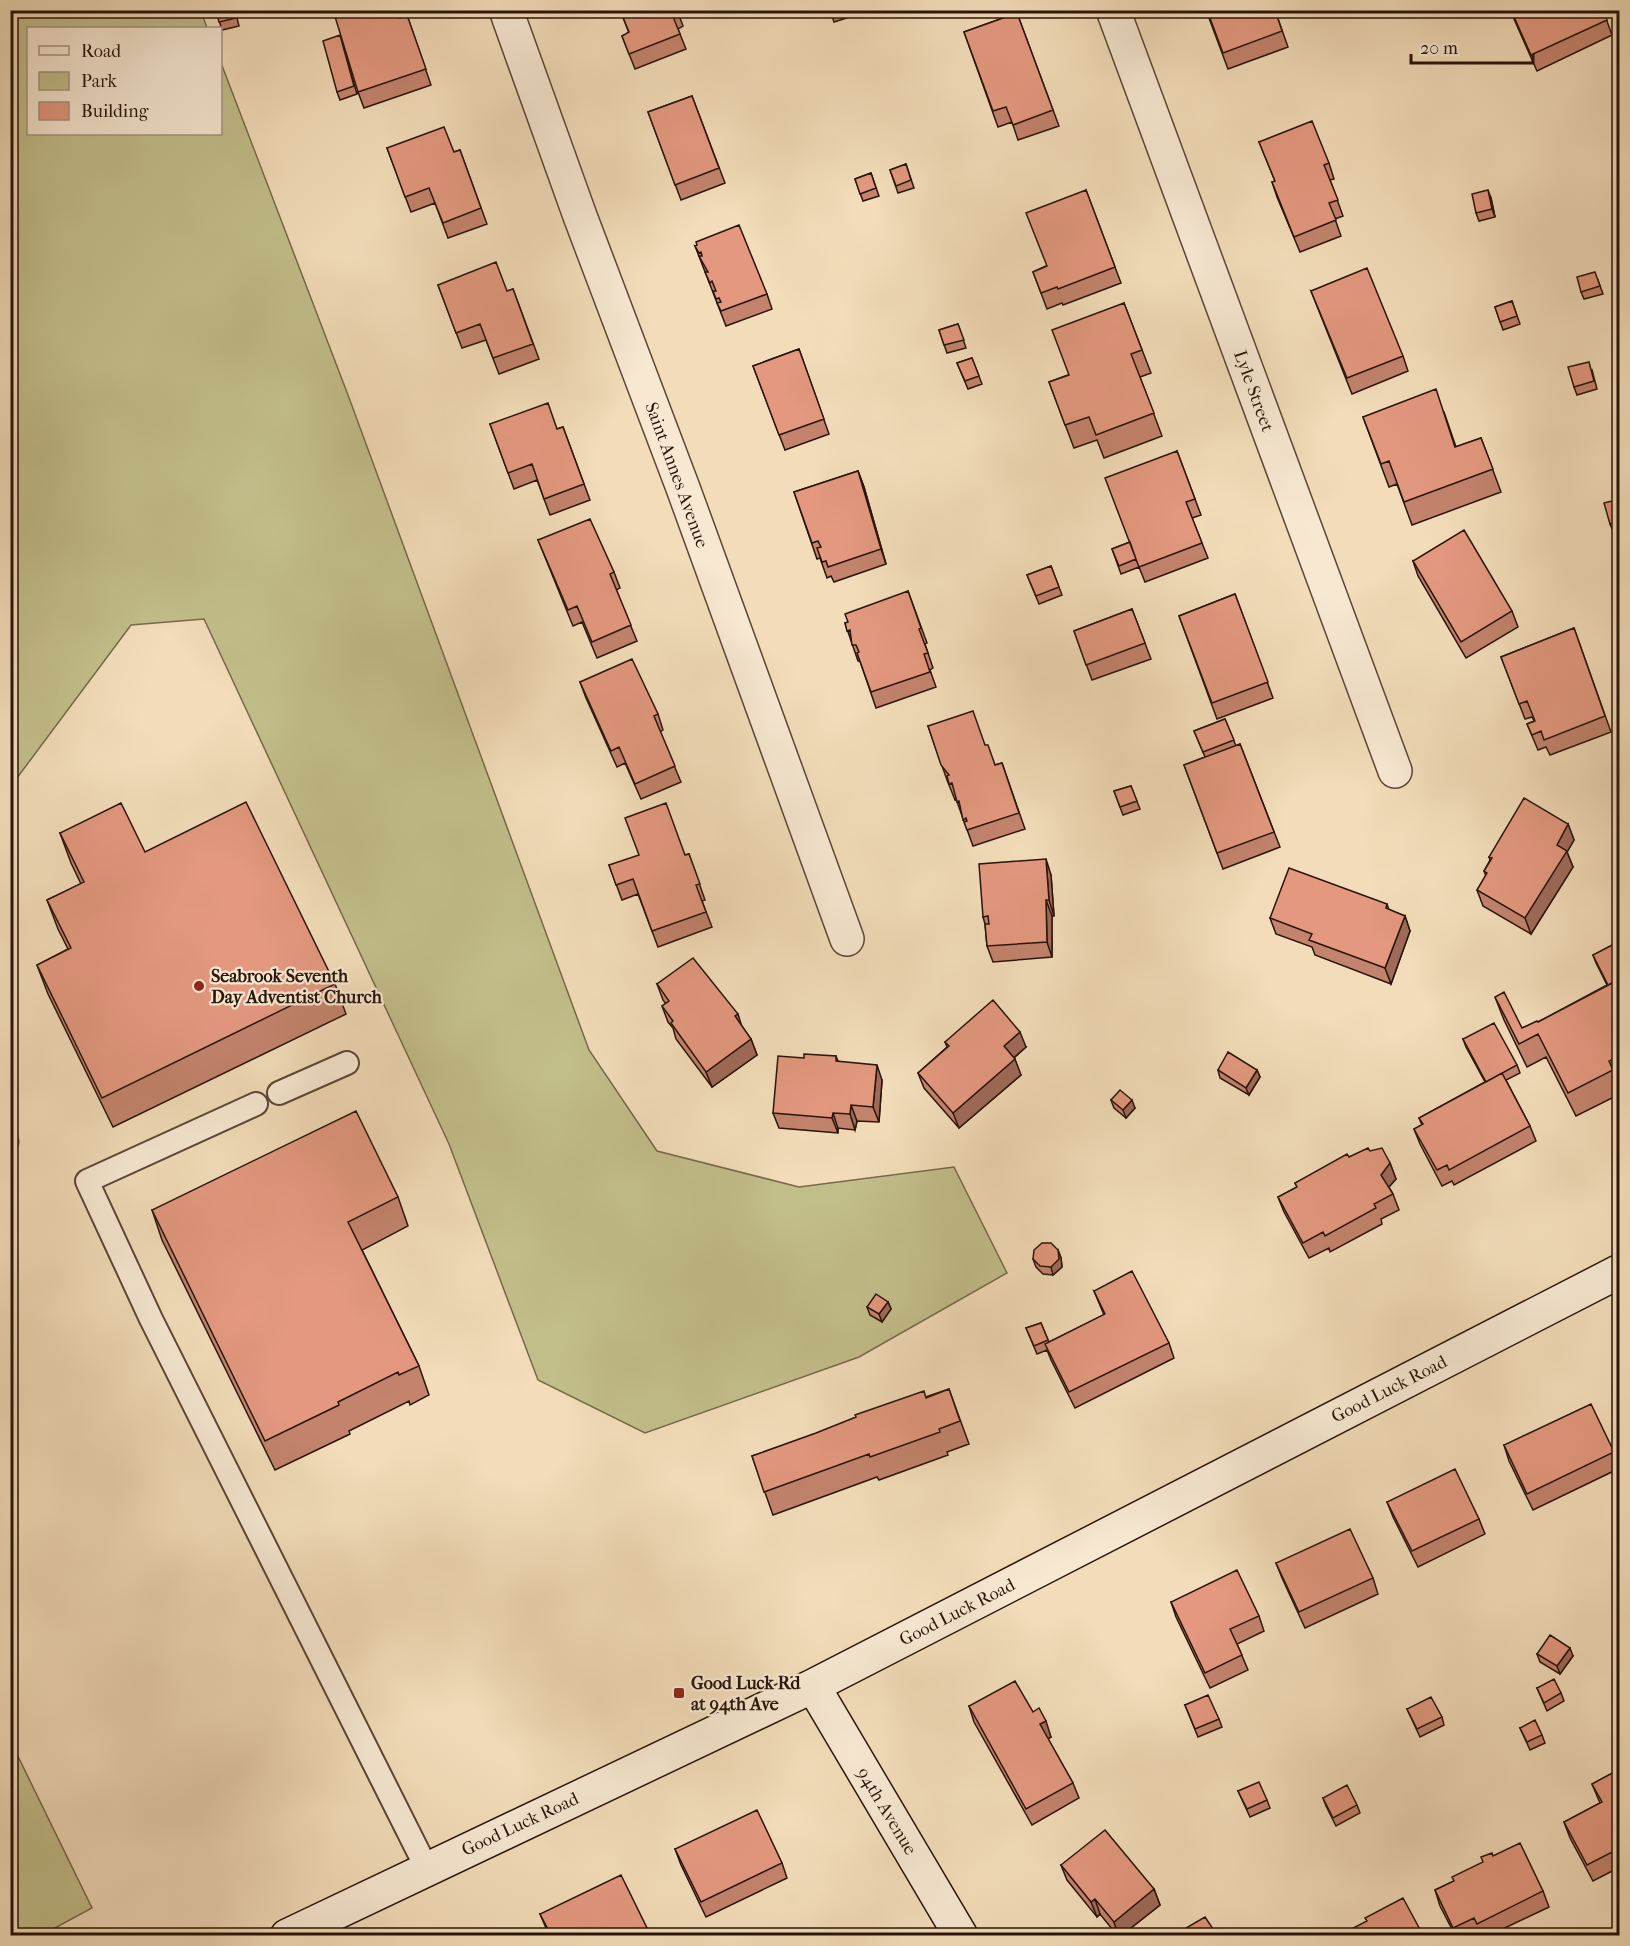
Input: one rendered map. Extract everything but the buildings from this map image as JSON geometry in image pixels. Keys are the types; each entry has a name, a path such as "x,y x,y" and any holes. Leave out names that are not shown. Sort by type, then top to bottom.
{"street":[{"name":"Saint Annes Avenue","path":"506,10 847,939"},
{"name":"Lyle Street","path":"1113,10 1395,771"},
{"name":"Good Luck Road","path":"287,1935 813,1686 1620,1271"},
{"name":"94th Avenue","path":"813,1686 962,1935"}],"lane":[{"path":"279,1093 347,1063"},
{"path":"256,1104 87,1181 151,1319 427,1869"}],"green space":[{"path":"11,11 201,11 207,27 27,27 27,135 222,135 222,66 348,395 589,1050 657,1151 799,1187 954,1167 1007,1273 859,1357 645,1433 538,1380 449,1144 204,619 131,625 11,786"},
{"path":"11,1101 19,1142 10,1173"},
{"path":"10,1740 92,1908 42,1935 11,1935"}],"place":[{"name":"Seabrook Seventh Day Adventist Church","path":"199,986"},
{"name":"Good Luck Rd at 94th Ave","path":"679,1693"}]}
